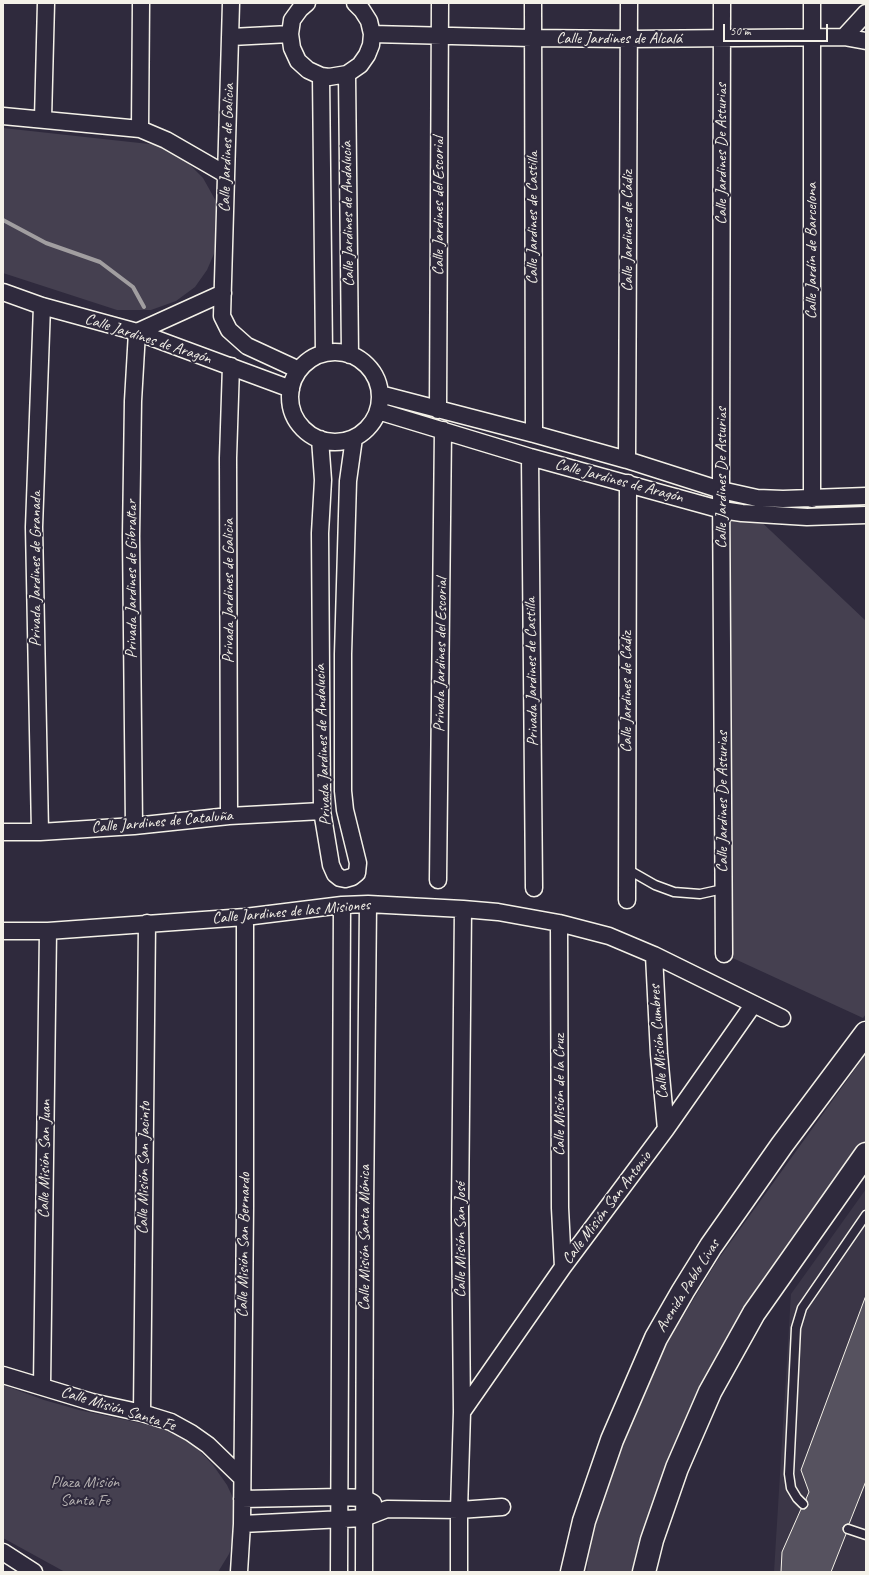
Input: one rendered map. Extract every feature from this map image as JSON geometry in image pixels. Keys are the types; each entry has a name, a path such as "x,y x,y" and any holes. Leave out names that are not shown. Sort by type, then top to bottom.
{"main road":[{"name":"Avenida Pablo Livas","path":"572,1572 584,1521 612,1440 656,1338 683,1291 712,1246 782,1145 866,1033"},
{"path":"644,1572 652,1540 676,1468 710,1392 754,1313 866,1154"}],"street":[{"path":"43,119 46,3"},
{"path":"140,129 141,3"},
{"name":"Calle Jardines de Galicia","path":"231,3 222,316 229,330 247,346 299,370"},
{"path":"307,3 300,9 292,20 290,34 292,48 298,61 308,70 321,76 329,77 347,74 360,65 367,56 371,45 372,34 369,21 362,10 355,3"},
{"name":"Calle Jardines del Escorial","path":"438,410 440,3"},
{"name":"Calle Jardines de Castilla","path":"533,3 534,434"},
{"name":"Calle Jardines de Cádiz","path":"627,460 629,3"},
{"name":"Calle Jardines De Asturias","path":"722,3 721,490 724,954"},
{"name":"Calle Jardín de Barcelona","path":"812,3 812,499"},
{"path":"844,37 866,13"},
{"path":"231,37 290,34"},
{"name":"Calle Jardines de Alcalá","path":"372,34 629,39 844,37 866,41"},
{"name":"Calle Jardines de Andalucía","path":"347,74 350,355"},
{"name":"Calle Jardines de Andalucía","path":"321,76 324,353"},
{"path":"3,116 140,129 166,140 225,174"},
{"name":"Calle Jardines de Aragón","path":"3,292 42,306 137,332 291,389"},
{"path":"137,332 223,293"},
{"name":"Privada Jardines de Granada","path":"40,832 34,527 42,306"},
{"name":"Privada Jardines de Gibraltar","path":"134,826 131,536 133,401 137,332"},
{"path":"339,352 350,355 364,362 378,382 380,394 378,411 369,427 354,438 337,442 320,439 307,432 297,420 291,405 291,389 299,370 310,360 324,353 339,352"},
{"name":"Privada Jardines de Galicia","path":"229,816 228,458 232,366"},
{"name":"Calle Jardines de Aragón","path":"380,394 534,434 627,460 721,490 757,498 812,499 866,496"},
{"name":"Calle Jardines de Aragón","path":"378,411 530,457 722,510 742,513 807,517 866,514"},
{"name":"Privada Jardines del Escorial","path":"438,880 444,430"},
{"name":"Privada Jardines de Andalucía","path":"320,439 323,480 320,533 322,811 333,871 340,878 345,879 352,877 357,873 358,863 346,817 343,791 343,677 348,481 354,438"},
{"name":"Privada Jardines de Castilla","path":"530,457 534,888"},
{"name":"Calle Jardines de Cádiz","path":"627,900 628,483"},
{"name":"Calle Jardines de Cataluña","path":"3,832 40,832 134,826 229,816 322,811"},
{"name":"Calle Jardines de las Misiones","path":"3,931 48,931 245,917 342,905 368,904 498,912 559,923 609,936 654,955 782,1018"},
{"name":"Calle Misión Santa Mónica","path":"364,1572 364,1209 368,904"},
{"name":"Calle Misión Santa Mónica","path":"339,1572 342,905"},
{"name":"Calle Misión San José","path":"459,1572 462,1412 460,1210 463,909"},
{"name":"Calle Misión San Bernardo","path":"237,1570 242,1524 241,1477 245,1206 245,917"},
{"name":"Calle Misión San Jacinto","path":"142,1413 147,923"},
{"name":"Calle Misión de la Cruz","path":"559,923 560,1208 563,1267"},
{"name":"Calle Misión San Juan","path":"42,1386 48,931"},
{"name":"Calle Misión Cumbres","path":"654,955 658,1054 666,1128"},
{"name":"Calle Misión San Antonio","path":"462,1412 563,1267 666,1128 753,1004"},
{"path":"340,1208 364,1209"},
{"name":"Calle Misión Santa Fe","path":"3,1375 92,1402 142,1413 171,1422 191,1433 212,1449 241,1477"},
{"path":"242,1499 364,1498 387,1510"},
{"path":"242,1524 364,1518 387,1510 459,1510 502,1507"},
{"path":"3,1552 34,1572"}],"lane":[{"path":"627,869 655,885 674,892 700,894 723,889"},
{"path":"803,1504 791,1488 789,1474 796,1328 802,1308 866,1215"},
{"path":"848,1528 866,1535"}],"shaded area":[{"path":"866,1189 866,1572 774,1572 791,1294"}],"green space":[{"path":"3,128 158,145 185,160 203,178 217,203 220,228 216,249 207,270 195,287 176,301 151,310 117,310 3,273"},
{"path":"722,510 753,514 866,621 866,1014 863,1018 724,954"},
{"path":"866,1054 866,1143 798,1231 642,1543 633,1572 587,1572 589,1545 619,1453 668,1341 717,1261"},
{"name":"Plaza Misión Santa Fe","path":"3,1385 44,1400 79,1410 168,1429 187,1438 213,1465 227,1485 235,1502 236,1534 229,1554 218,1572 65,1572 3,1538"}],"building":[{"path":"865,1298 866,1481 849,1524 843,1527 846,1534 831,1572 781,1572 782,1552 801,1509 805,1509 808,1505 806,1499 809,1492 801,1470"}],"waterway":[{"path":"3,220 46,243 100,262 133,287 144,307"}]}
